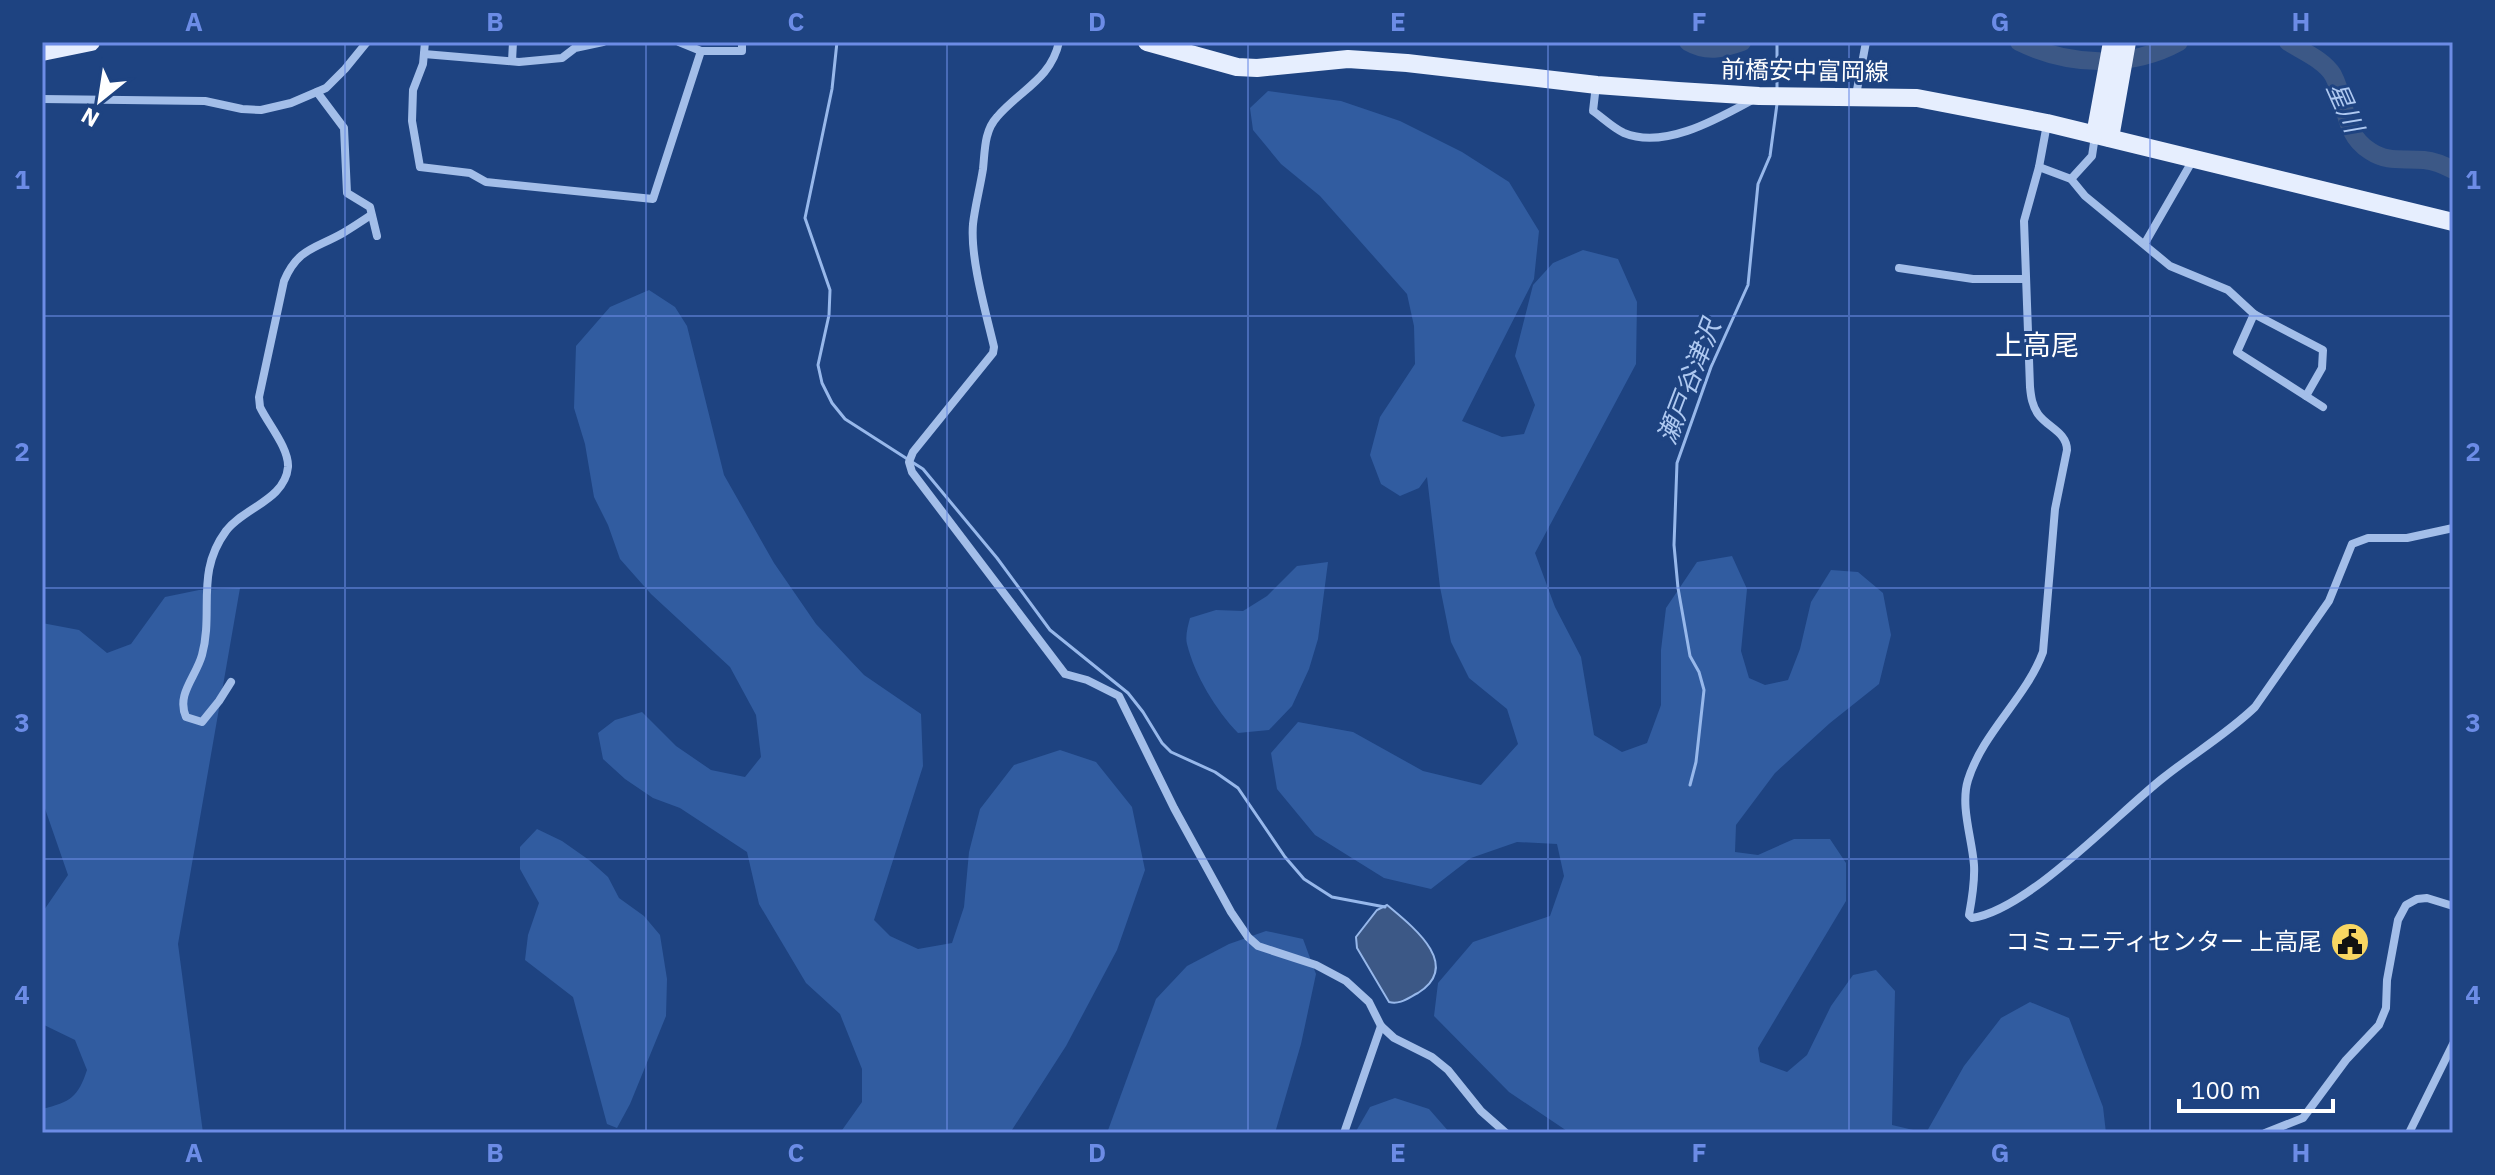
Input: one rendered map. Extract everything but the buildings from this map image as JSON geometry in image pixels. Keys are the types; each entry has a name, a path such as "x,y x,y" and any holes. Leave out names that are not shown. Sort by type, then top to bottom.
{"main road":[{"path":"48,48 91,42"},
{"name":"前橋安中富岡線","path":"1147,42 1179,46 1237,67 1276,68 1348,59 1597,85 1759,96 1917,98 2047,123 2453,222"},
{"path":"2103,136 2112,42"},
{"path":"2103,136 2127,42"}],"street":[{"path":"42,99 205,101 261,110 291,103 326,88 367,42"},
{"path":"425,42 423,64 413,90 412,121 420,167 470,173 486,182 653,199 701,51"},
{"path":"512,61 513,42"},
{"path":"424,54 512,61 562,58 575,48 603,42"},
{"path":"679,42 701,51 742,51 742,42"},
{"path":"1059,42 1055,58 1041,78 1001,113 987,131 973,224 973,244 993,353 919,444 909,466 1065,674 1087,680 1119,696 1174,808 1248,937 1258,946 1316,965 1346,981 1369,1002 1381,1026 1394,1038 1432,1057 1448,1070 1481,1111 1506,1133"},
{"path":"1856,95 1866,42"},
{"path":"1597,85 1593,111 1621,132 1635,136 1679,133 1703,127 1759,96"},
{"path":"317,92 344,128 347,193 370,207 377,236"},
{"path":"2047,123 2024,221 2032,403 2039,417 2062,435 2067,442 2067,450 2055,509 2043,652 2037,667 1991,734 1967,783 1965,803 1974,869 1969,915 1972,918 1986,916 2041,882 2162,779 2243,719 2255,707 2329,601 2352,544 2368,538 2407,538 2453,528"},
{"path":"2071,179 2092,156 2103,136"},
{"path":"2145,243 2194,158"},
{"path":"2039,167 2071,179 2085,196 2170,266 2228,290 2254,314 2323,350 2322,368 2306,396"},
{"path":"231,682 202,722 186,717 181,707 185,692 203,654 207,569 232,524 262,503 286,478 288,464 260,407 259,397 284,281 291,264 299,255 342,234 371,215"},
{"path":"1899,268 1973,279 2026,279"},
{"path":"2254,314 2237,352 2323,407"},
{"path":"2265,1133 2303,1118 2346,1060 2379,1025 2386,1008 2387,980 2398,920 2406,905 2427,898 2453,906"},
{"path":"1344,1133 1381,1026"},
{"path":"2409,1133 2453,1044"}],"shaded area":[{"path":"1268,91 1341,101 1400,121 1462,152 1509,182 1539,231 1534,279 1462,421 1502,437 1524,434 1535,405 1515,356 1533,285 1553,263 1583,250 1618,259 1637,302 1636,364 1535,553 1555,607 1581,657 1594,735 1622,752 1647,743 1661,705 1661,650 1666,608 1697,562 1732,556 1747,589 1741,651 1749,678 1765,685 1788,680 1800,649 1811,602 1831,570 1858,572 1883,593 1891,635 1879,684 1775,773 1736,825 1735,852 1758,855 1794,839 1830,839 1846,863 1846,901 1758,1048 1760,1062 1787,1072 1807,1055 1831,1006 1853,975 1876,970 1895,991 1892,1125 1926,1133 1570,1133 1509,1092 1434,1016 1438,983 1473,942 1550,916 1564,876 1557,844 1517,842 1471,858 1431,889 1384,878 1315,835 1277,789 1271,753 1298,722 1353,732 1423,771 1481,785 1518,744 1507,709 1469,678 1451,642 1440,587 1427,477 1419,488 1400,496 1381,484 1370,455 1380,417 1415,364 1414,326 1407,294 1320,196 1281,164 1253,130 1250,108"},
{"path":"649,290 675,307 687,326 724,475 774,563 816,624 864,675 921,714 923,766 874,920 890,936 918,949 952,943 964,907 969,852 980,809 1014,765 1060,750 1096,762 1132,807 1145,870 1117,950 1066,1046 1010,1133 840,1133 862,1102 862,1069 840,1014 806,983 759,904 747,852 680,808 653,798 603,759 598,733 615,720 642,712 676,746 711,770 745,777 761,757 756,715 730,667 651,594 620,559 594,497 585,444 574,408 576,346 610,307"},
{"path":"1328,562 1318,639 1309,669 1292,706 1269,730 1238,733 1214,703 1195,668 1186,641 1190,618 1216,610 1243,611 1267,596 1297,566"},
{"path":"240,588 178,944 203,1133 42,1133 42,1109 72,1097 87,1070 75,1040 42,1024 42,913 68,875 42,800 42,623 79,630 107,653 131,644 165,597 199,590"},
{"path":"537,829 562,841 589,860 608,877 619,898 644,916 660,935 667,979 666,1016 617,1128 607,1124 573,997 525,960 528,935 539,903 520,869 520,847"},
{"path":"1387,905 1420,935 1435,958 1436,970 1431,982 1418,993 1397,1003 1389,1002 1357,948 1356,937 1377,910"},
{"path":"1266,931 1303,939 1316,974 1301,1044 1275,1133 1107,1133 1156,999 1187,966 1229,944"},
{"path":"2030,1002 2069,1018 2103,1107 2106,1133 1926,1133 1964,1066 2001,1018"},
{"path":"1395,1098 1429,1109 1450,1133 1355,1133 1370,1107"}],"waterway":[{"path":"837,42 832,89 805,218 830,290 829,315 818,365 822,383 832,403 845,419 923,469 997,558 1050,630 1128,693 1171,752 1215,772 1238,788 1285,857 1304,879 1332,897 1385,907"},
{"name":"星川","path":"1688,42 1715,49 1742,42"},
{"name":"瀬戸谷津沢","path":"1777,42 1777,88"},
{"name":"星川","path":"2019,42 2058,56 2099,61 2140,57 2179,42"},
{"name":"星川","path":"2288,42 2318,60 2333,75 2354,136 2370,151 2389,159 2431,161 2453,170"},
{"name":"瀬戸谷津沢","path":"1690,785 1696,762 1704,690 1690,656 1678,588 1674,545 1677,463 1711,367 1748,285 1758,184 1770,156 1777,104"}],"place":[{"name":"コミュニティセンター 上高尾","path":"2350,942"}],"district":[{"name":"上高尾","path":"2037,345"}]}
